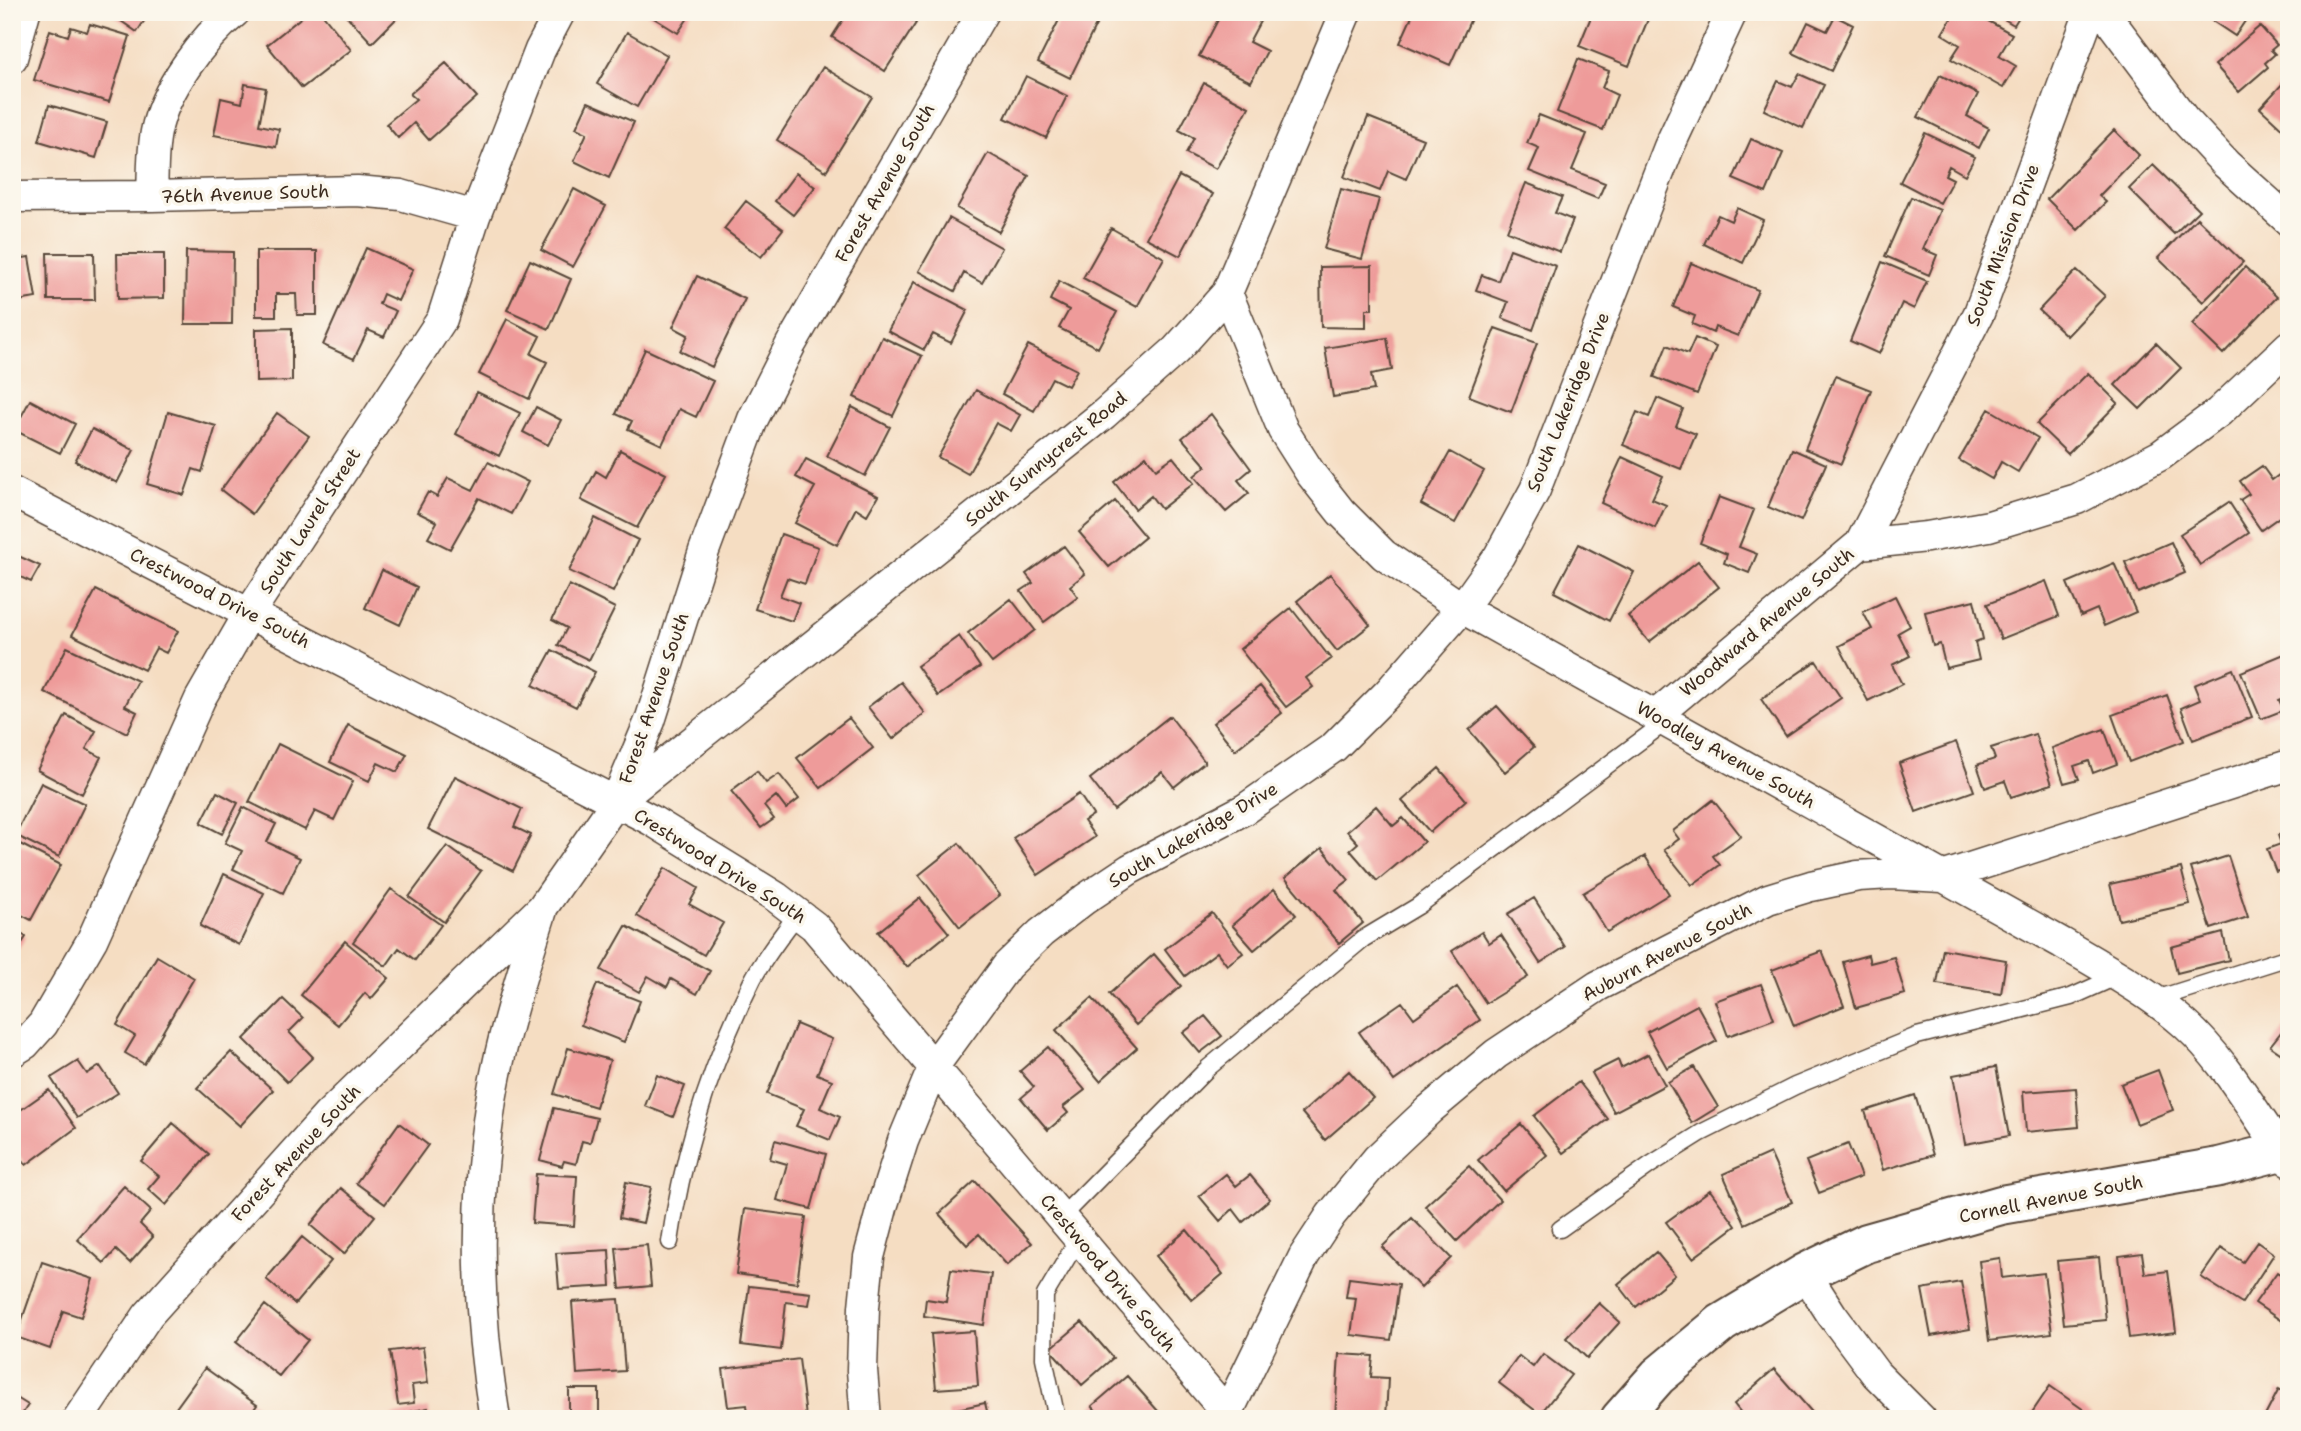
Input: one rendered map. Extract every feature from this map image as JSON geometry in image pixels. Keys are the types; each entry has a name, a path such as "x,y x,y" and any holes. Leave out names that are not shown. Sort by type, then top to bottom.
{"street":[{"path":"12,58 25,12"},
{"path":"152,196 156,131 169,94 185,68 235,12"},
{"name":"South Laurel Street","path":"12,1052 25,1044 43,1024 92,940 200,699 250,612 442,319 475,216 540,50 560,12"},
{"name":"Forest Avenue South","path":"78,1419 148,1315 319,1125 542,908 616,802 650,721 704,551 753,418 791,344 983,12"},
{"name":"South Sunnycrest Road","path":"616,802 1104,414 1176,350 1227,293 1346,12"},
{"name":"South Lakeridge Drive","path":"866,1419 862,1370 863,1307 869,1257 903,1141 934,1066 1007,966 1041,933 1130,869 1245,809 1334,747 1388,694 1462,608 1499,556 1535,490 1670,147 1732,12"},
{"name":"South Mission Drive","path":"1860,544 1979,313 2090,12"},
{"path":"2108,12 2114,26 2183,119 2289,221"},
{"name":"76th Avenue South","path":"12,197 357,191 401,195 475,216"},
{"name":"Woodley Avenue South","path":"1227,293 1283,430 1311,474 1341,512 1384,555 1462,608 2118,976 2187,1026 2220,1064 2287,1154"},
{"name":"Woodward Avenue South","path":"1661,718 1860,544 1927,537 1989,526 2077,499 2161,455 2219,412 2289,346"},
{"name":"Crestwood Drive South","path":"12,492 651,820 798,913 814,926 934,1066 1229,1416"},
{"name":"Auburn Avenue South","path":"1229,1416 1304,1256 1331,1214 1377,1159 1430,1109 1496,1054 1598,986 1768,899 1858,876 1891,874 1942,877 2289,765"},
{"path":"495,1419 481,1305 481,1175 501,1050 542,908"},
{"name":"Cornell Avenue South","path":"1620,1419 1658,1376 1722,1323 1805,1273 1867,1244 2001,1205 2287,1154"},
{"path":"1805,1273 1876,1374 1922,1419"}],"lane":[{"path":"1057,1419 1045,1358 1045,1295 1070,1227 1208,1068 1363,939 1418,906 1661,718"},
{"path":"670,1242 676,1194 701,1099 754,977 798,913"},
{"path":"2153,1000 2289,957"},
{"path":"1560,1229 1650,1165 1701,1133 1795,1086 1917,1036 2071,997 2118,976"}],"building":[{"path":"108,12 150,12 137,32"},
{"path":"308,12 321,12 351,50 302,88 267,45"},
{"path":"343,12 403,12 372,43"},
{"path":"644,12 692,12 678,33"},
{"path":"848,12 906,12 904,15 916,23 885,71 832,37"},
{"path":"1063,12 1075,12 1097,23 1070,78 1038,62"},
{"path":"1212,12 1265,12 1249,42 1267,51 1251,82 1199,56 1220,16"},
{"path":"1414,12 1474,12 1450,65 1400,43"},
{"path":"1593,12 1651,12 1629,66 1579,46"},
{"path":"1955,12 1972,12 2012,34 1999,56 2016,66 2003,88 1951,59 1960,45 1942,34"},
{"path":"1992,12 2022,12 2014,25"},
{"path":"2199,12 2251,12 2235,36"},
{"path":"1835,16 1853,25 1831,71 1793,53 1808,22 1827,31"},
{"path":"90,24 130,36 109,102 34,80 50,30 68,36 71,27 87,32"},
{"path":"2260,26 2277,45 2271,50 2275,54 2265,63 2268,67 2239,92 2215,65"},
{"path":"627,32 667,55 637,107 597,84"},
{"path":"1578,59 1609,71 1602,88 1617,95 1603,130 1557,112"},
{"path":"446,63 477,97 429,140 414,123 398,138 386,124 416,99 410,94"},
{"path":"823,67 872,97 826,171 777,140"},
{"path":"1799,74 1824,85 1803,128 1764,110 1778,81 1792,87"},
{"path":"1940,75 1978,94 1967,116 1989,128 1979,148 1918,117"},
{"path":"1026,76 1067,96 1046,138 1005,118"},
{"path":"2284,82 2289,86 2289,135 2260,108"},
{"path":"1204,83 1249,107 1216,169 1186,153 1194,138 1179,130"},
{"path":"245,84 266,88 259,125 279,129 276,147 214,135 221,98 242,103"},
{"path":"588,102 634,122 609,178 574,161 587,133 576,128"},
{"path":"49,105 107,122 96,158 39,141"},
{"path":"1539,115 1587,134 1572,170 1605,183 1598,199 1529,171 1539,148 1527,143"},
{"path":"1368,117 1423,139 1406,179 1388,171 1380,191 1344,177"},
{"path":"2114,130 2139,155 2099,196 2106,202 2078,230 2047,199"},
{"path":"1925,133 1975,157 1965,175 1949,166 1945,175 1953,179 1940,203 1900,182"},
{"path":"1751,139 1783,153 1766,193 1733,179"},
{"path":"988,153 1029,176 999,232 957,208"},
{"path":"2153,165 2199,210 2174,234 2129,189"},
{"path":"796,173 815,187 793,215 775,201"},
{"path":"1179,176 1213,194 1180,256 1146,238"},
{"path":"1526,183 1562,197 1555,213 1573,220 1560,252 1507,231"},
{"path":"574,189 606,206 573,267 541,250"},
{"path":"1341,189 1379,199 1362,259 1324,249"},
{"path":"1911,197 1940,210 1923,249 1937,255 1929,275 1885,256"},
{"path":"746,201 783,229 761,257 724,229"},
{"path":"1737,208 1763,220 1743,263 1704,244 1718,215 1731,221"},
{"path":"949,218 1002,248 982,283 964,273 955,291 919,271"},
{"path":"2197,218 2243,262 2203,302 2158,258"},
{"path":"1111,228 1164,258 1137,307 1083,278"},
{"path":"366,248 413,269 398,301 383,294 379,304 396,311 384,337 368,330 354,359 323,345"},
{"path":"1510,249 1556,266 1533,330 1502,318 1508,302 1476,290 1482,275 1498,281"},
{"path":"186,251 233,252 232,324 185,324"},
{"path":"256,251 317,251 317,315 297,315 296,294 276,294 276,316 256,316"},
{"path":"47,253 94,253 95,300 48,300"},
{"path":"117,254 164,254 164,298 118,299"},
{"path":"29,257 36,298 12,302 12,260"},
{"path":"530,260 571,279 549,329 507,310"},
{"path":"1882,262 1927,281 1914,309 1902,303 1879,354 1850,341"},
{"path":"1691,263 1758,290 1738,336 1715,327 1713,333 1692,324 1695,316 1673,307"},
{"path":"1372,266 1372,309 1366,309 1366,328 1321,327 1320,267"},
{"path":"2245,267 2277,297 2223,354 2192,324"},
{"path":"2077,270 2105,296 2067,336 2039,310"},
{"path":"697,276 745,299 712,367 680,351 688,335 673,327"},
{"path":"1059,281 1117,312 1098,348 1059,328 1069,310 1050,300"},
{"path":"914,282 968,310 951,343 933,334 924,350 888,331"},
{"path":"507,319 540,336 531,354 547,362 529,399 479,374"},
{"path":"292,328 292,381 256,382 256,329"},
{"path":"1495,328 1537,343 1511,412 1469,396"},
{"path":"882,337 922,356 893,416 854,397"},
{"path":"1387,338 1392,370 1371,374 1374,390 1333,397 1325,348"},
{"path":"1695,338 1716,347 1697,394 1654,377 1667,345 1688,354"},
{"path":"2156,343 2181,368 2140,409 2115,385"},
{"path":"1028,345 1077,370 1068,386 1052,378 1034,411 1002,394"},
{"path":"645,349 713,381 696,417 679,409 662,445 628,429 632,421 616,414"},
{"path":"2088,373 2118,403 2068,454 2037,424"},
{"path":"1835,376 1871,390 1841,464 1805,449"},
{"path":"976,390 1020,415 1011,431 996,423 968,474 938,457"},
{"path":"477,392 520,413 499,456 456,434"},
{"path":"1657,398 1683,409 1676,426 1696,434 1681,469 1623,445 1637,412 1649,417"},
{"path":"30,400 75,424 60,453 14,430"},
{"path":"536,407 561,420 548,445 523,432"},
{"path":"852,407 890,427 865,476 827,456"},
{"path":"1989,409 2038,438 2018,472 2001,462 1992,479 1959,460"},
{"path":"168,412 216,426 202,472 193,469 184,495 147,484"},
{"path":"277,413 309,436 252,514 221,490"},
{"path":"1211,414 1251,469 1238,480 1249,493 1226,512 1194,476 1206,466 1182,438"},
{"path":"92,429 134,450 117,483 75,461"},
{"path":"1792,449 1826,464 1801,521 1768,507"},
{"path":"620,450 666,474 637,528 581,500 596,471 606,477"},
{"path":"1450,452 1484,471 1455,523 1421,504"},
{"path":"1146,456 1156,469 1173,457 1194,483 1161,509 1151,496 1135,509 1114,482"},
{"path":"1622,457 1663,476 1652,499 1666,505 1655,528 1601,503"},
{"path":"806,459 878,496 867,515 856,508 837,545 795,523 815,487 796,477"},
{"path":"488,462 528,482 511,514 479,498 450,549 428,538 437,522 417,512 428,492 437,497 448,478 473,490"},
{"path":"2262,466 2272,480 2287,469 2289,471 2289,510 2261,530 2240,500 2249,494 2240,481"},
{"path":"1719,497 1754,510 1739,547 1757,554 1749,573 1724,563 1727,554 1700,543"},
{"path":"1115,501 1145,537 1109,567 1079,532"},
{"path":"2229,502 2249,533 2200,565 2180,534"},
{"path":"595,518 638,540 613,592 569,571"},
{"path":"781,534 818,547 805,584 787,578 780,596 799,603 792,621 755,609"},
{"path":"2171,542 2185,573 2138,593 2125,562"},
{"path":"1579,544 1634,572 1609,621 1554,592"},
{"path":"1064,546 1085,574 1070,586 1078,597 1044,622 1021,591 1033,583 1026,574"},
{"path":"12,553 40,566 31,582 14,574 12,578"},
{"path":"1698,561 1719,587 1649,642 1628,616"},
{"path":"2114,563 2136,612 2104,626 2097,609 2081,616 2067,583"},
{"path":"382,570 417,587 400,625 365,608"},
{"path":"1330,574 1370,625 1337,651 1297,601"},
{"path":"2046,581 2059,616 2001,639 1987,604"},
{"path":"569,585 615,608 589,660 558,645 567,628 552,620"},
{"path":"96,590 178,631 166,653 156,648 144,670 72,635"},
{"path":"1895,596 1910,626 1898,633 1910,656 1892,665 1902,684 1868,701 1839,646 1872,629 1863,612"},
{"path":"1011,599 1035,630 992,663 968,633"},
{"path":"1974,600 1983,639 1975,642 1979,660 1946,668 1940,644 1933,646 1925,612"},
{"path":"1291,608 1331,659 1306,678 1313,687 1286,707 1240,649"},
{"path":"959,636 980,667 938,696 917,666"},
{"path":"67,647 138,681 125,706 137,712 127,733 44,692"},
{"path":"552,650 595,672 576,707 533,685"},
{"path":"2289,652 2289,696 2279,700 2284,710 2261,719 2241,672"},
{"path":"1816,661 1841,698 1786,736 1761,699"},
{"path":"2233,669 2252,717 2193,740 2181,708 2200,700 2194,685"},
{"path":"901,682 925,713 893,739 868,707"},
{"path":"1260,686 1282,713 1235,750 1213,723"},
{"path":"2167,695 2184,741 2129,762 2112,715"},
{"path":"1497,706 1534,747 1505,772 1469,730"},
{"path":"66,715 96,731 86,749 101,757 82,794 37,770"},
{"path":"1170,716 1205,762 1174,787 1162,772 1114,810 1090,779"},
{"path":"849,718 873,748 821,788 797,758"},
{"path":"348,725 407,754 397,772 378,763 369,781 330,762"},
{"path":"2104,729 2117,764 2093,773 2089,761 2074,766 2079,779 2064,783 2052,748"},
{"path":"2035,734 2052,784 2011,797 2005,781 1985,788 1977,765 1995,759 1991,748"},
{"path":"1956,742 1974,791 1916,812 1899,763"},
{"path":"278,744 353,781 334,820 315,811 305,830 249,802"},
{"path":"1439,768 1466,800 1430,832 1402,801"},
{"path":"757,771 766,783 779,774 799,799 786,809 776,796 764,806 774,819 761,828 731,791"},
{"path":"455,776 522,809 514,827 531,835 513,871 428,829"},
{"path":"41,783 85,804 59,857 15,835"},
{"path":"217,792 238,803 222,834 201,823"},
{"path":"1079,794 1093,815 1084,821 1095,837 1038,875 1013,838"},
{"path":"1713,800 1741,836 1713,856 1720,865 1692,885 1664,850 1679,839 1673,831"},
{"path":"1376,806 1393,826 1403,818 1424,842 1377,881 1350,850 1358,843 1347,831"},
{"path":"243,807 276,824 267,842 300,858 283,893 233,869 242,851 225,843"},
{"path":"2289,831 2289,867 2276,872 2267,849 2281,844 2278,835"},
{"path":"959,843 1000,895 960,927 919,875"},
{"path":"20,844 61,865 31,920 12,910 12,859"},
{"path":"447,846 481,871 444,922 409,897"},
{"path":"1322,848 1349,880 1336,890 1363,923 1339,943 1285,878"},
{"path":"1645,856 1669,894 1607,932 1583,893"},
{"path":"2228,856 2248,917 2211,929 2191,868"},
{"path":"665,868 698,888 689,904 723,923 704,955 637,916"},
{"path":"2181,868 2190,904 2119,920 2110,884"},
{"path":"224,874 264,893 239,945 200,926"},
{"path":"391,889 441,925 415,960 399,948 386,966 353,942"},
{"path":"1274,889 1296,915 1254,950 1232,925"},
{"path":"920,898 949,933 907,967 878,932"},
{"path":"1534,898 1565,947 1540,963 1508,914"},
{"path":"1212,913 1243,953 1227,965 1217,952 1185,976 1165,949"},
{"path":"626,926 710,971 697,994 671,979 667,987 648,976 639,992 601,970"},
{"path":"12,928 26,937 12,958"},
{"path":"1482,932 1489,943 1501,935 1528,977 1486,1003 1452,951"},
{"path":"2223,933 2229,960 2177,973 2171,947"},
{"path":"345,941 389,978 371,999 365,993 338,1025 301,995"},
{"path":"1943,949 2006,960 2001,994 1937,984"},
{"path":"1822,951 1844,1006 1794,1026 1772,970"},
{"path":"1154,954 1181,986 1136,1025 1109,994"},
{"path":"1868,955 1870,963 1894,957 1905,994 1856,1008 1843,962"},
{"path":"157,956 194,978 144,1064 125,1053 135,1036 117,1025"},
{"path":"597,984 640,1001 624,1042 581,1025"},
{"path":"1761,984 1774,1019 1728,1036 1715,1001"},
{"path":"1457,987 1480,1020 1394,1081 1359,1032 1402,1002 1414,1018"},
{"path":"1092,998 1137,1048 1100,1081 1056,1030"},
{"path":"283,999 303,1018 289,1032 313,1057 287,1082 244,1039"},
{"path":"1697,1005 1717,1041 1667,1068 1647,1032"},
{"path":"1205,1016 1222,1036 1200,1053 1183,1033"},
{"path":"2289,1022 2289,1059 2270,1046"},
{"path":"796,1024 832,1039 817,1074 832,1080 820,1108 840,1117 830,1140 796,1126 804,1109 767,1094"},
{"path":"1048,1047 1085,1090 1063,1107 1068,1113 1048,1130 1021,1098 1034,1087 1020,1071"},
{"path":"568,1048 610,1060 596,1107 554,1094"},
{"path":"231,1052 273,1090 240,1126 197,1088"},
{"path":"1648,1054 1665,1085 1614,1112 1592,1073 1618,1060 1621,1068"},
{"path":"78,1061 87,1074 100,1066 118,1093 77,1118 51,1078"},
{"path":"1694,1067 1718,1107 1692,1123 1668,1082"},
{"path":"1996,1067 2009,1136 1965,1144 1953,1075"},
{"path":"2158,1070 2173,1110 2137,1124 2121,1084"},
{"path":"1349,1071 1373,1098 1325,1140 1302,1113"},
{"path":"657,1075 685,1086 673,1117 645,1106"},
{"path":"1579,1082 1608,1119 1563,1153 1534,1116"},
{"path":"2076,1088 2079,1127 2026,1132 2023,1092"},
{"path":"49,1090 76,1128 26,1165 12,1146 12,1116"},
{"path":"1915,1095 1933,1155 1883,1170 1865,1111"},
{"path":"554,1108 597,1118 590,1143 582,1141 576,1164 564,1161 562,1166 540,1160"},
{"path":"173,1123 209,1154 166,1205 148,1189 159,1176 141,1161"},
{"path":"399,1123 428,1145 385,1204 356,1183"},
{"path":"1521,1124 1547,1155 1504,1191 1478,1160"},
{"path":"775,1140 826,1154 811,1209 777,1200 787,1164 770,1159"},
{"path":"1848,1144 1861,1177 1819,1193 1806,1161"},
{"path":"1770,1153 1792,1202 1745,1224 1723,1174"},
{"path":"1469,1166 1500,1200 1457,1241 1425,1206"},
{"path":"536,1174 577,1176 574,1226 532,1223"},
{"path":"1226,1174 1236,1186 1250,1175 1270,1199 1243,1222 1233,1209 1220,1221 1199,1196"},
{"path":"975,1181 1032,1243 1007,1265 979,1234 967,1245 939,1214"},
{"path":"626,1182 651,1187 643,1223 619,1218"},
{"path":"124,1186 151,1211 140,1224 153,1237 130,1263 116,1250 104,1263 77,1239"},
{"path":"341,1188 375,1216 344,1254 310,1225"},
{"path":"1710,1190 1736,1226 1693,1258 1666,1222"},
{"path":"745,1209 806,1217 797,1283 736,1274"},
{"path":"1412,1218 1451,1258 1421,1288 1382,1247"},
{"path":"1187,1230 1223,1274 1192,1300 1156,1256"},
{"path":"302,1237 331,1261 295,1304 266,1279"},
{"path":"2257,1242 2274,1254 2242,1303 2201,1277 2221,1248 2243,1262"},
{"path":"647,1245 651,1286 620,1289 616,1248"},
{"path":"609,1250 611,1286 559,1289 556,1253"},
{"path":"1656,1252 1675,1275 1636,1307 1618,1284"},
{"path":"2142,1253 2145,1274 2168,1271 2176,1332 2129,1338 2119,1256"},
{"path":"2099,1257 2106,1320 2064,1324 2057,1261"},
{"path":"2000,1258 2002,1278 2044,1273 2052,1333 1989,1341 1979,1261"},
{"path":"42,1262 93,1279 81,1317 63,1311 50,1349 16,1337"},
{"path":"951,1269 991,1274 984,1325 924,1316 926,1299 946,1302"},
{"path":"2277,1272 2289,1280 2289,1326 2255,1303"},
{"path":"1349,1278 1399,1284 1391,1340 1351,1335 1356,1298 1346,1297"},
{"path":"1961,1282 1970,1329 1931,1336 1922,1289"},
{"path":"749,1286 811,1293 809,1305 786,1302 781,1350 741,1345"},
{"path":"619,1299 625,1371 577,1374 572,1302"},
{"path":"1599,1303 1620,1322 1587,1358 1566,1338"},
{"path":"265,1305 308,1340 279,1376 236,1342"},
{"path":"1082,1322 1113,1358 1082,1385 1050,1349"},
{"path":"974,1331 978,1386 936,1389 931,1334"},
{"path":"423,1347 428,1383 412,1385 414,1403 398,1405 390,1351"},
{"path":"1339,1354 1373,1356 1371,1377 1388,1378 1386,1419 1335,1417"},
{"path":"1543,1354 1571,1375 1540,1414 1499,1383 1519,1356 1533,1367"},
{"path":"799,1359 806,1417 749,1419 747,1405 728,1407 723,1369"},
{"path":"205,1368 257,1405 247,1419 229,1419 225,1416 223,1419 168,1419"},
{"path":"1774,1369 1818,1419 1746,1419 1734,1404"},
{"path":"1127,1376 1158,1411 1149,1419 1103,1419 1092,1406"},
{"path":"2050,1386 2091,1415 2089,1419 2037,1419 2031,1414"},
{"path":"569,1389 599,1389 599,1414 631,1414 631,1419 569,1419"},
{"path":"2279,1389 2289,1395 2289,1419 2270,1419 2265,1416"},
{"path":"12,1395 28,1405 19,1419 12,1419"},
{"path":"985,1403 989,1419 949,1419 948,1411"},
{"path":"428,1408 431,1419 392,1419 391,1416"}]}
